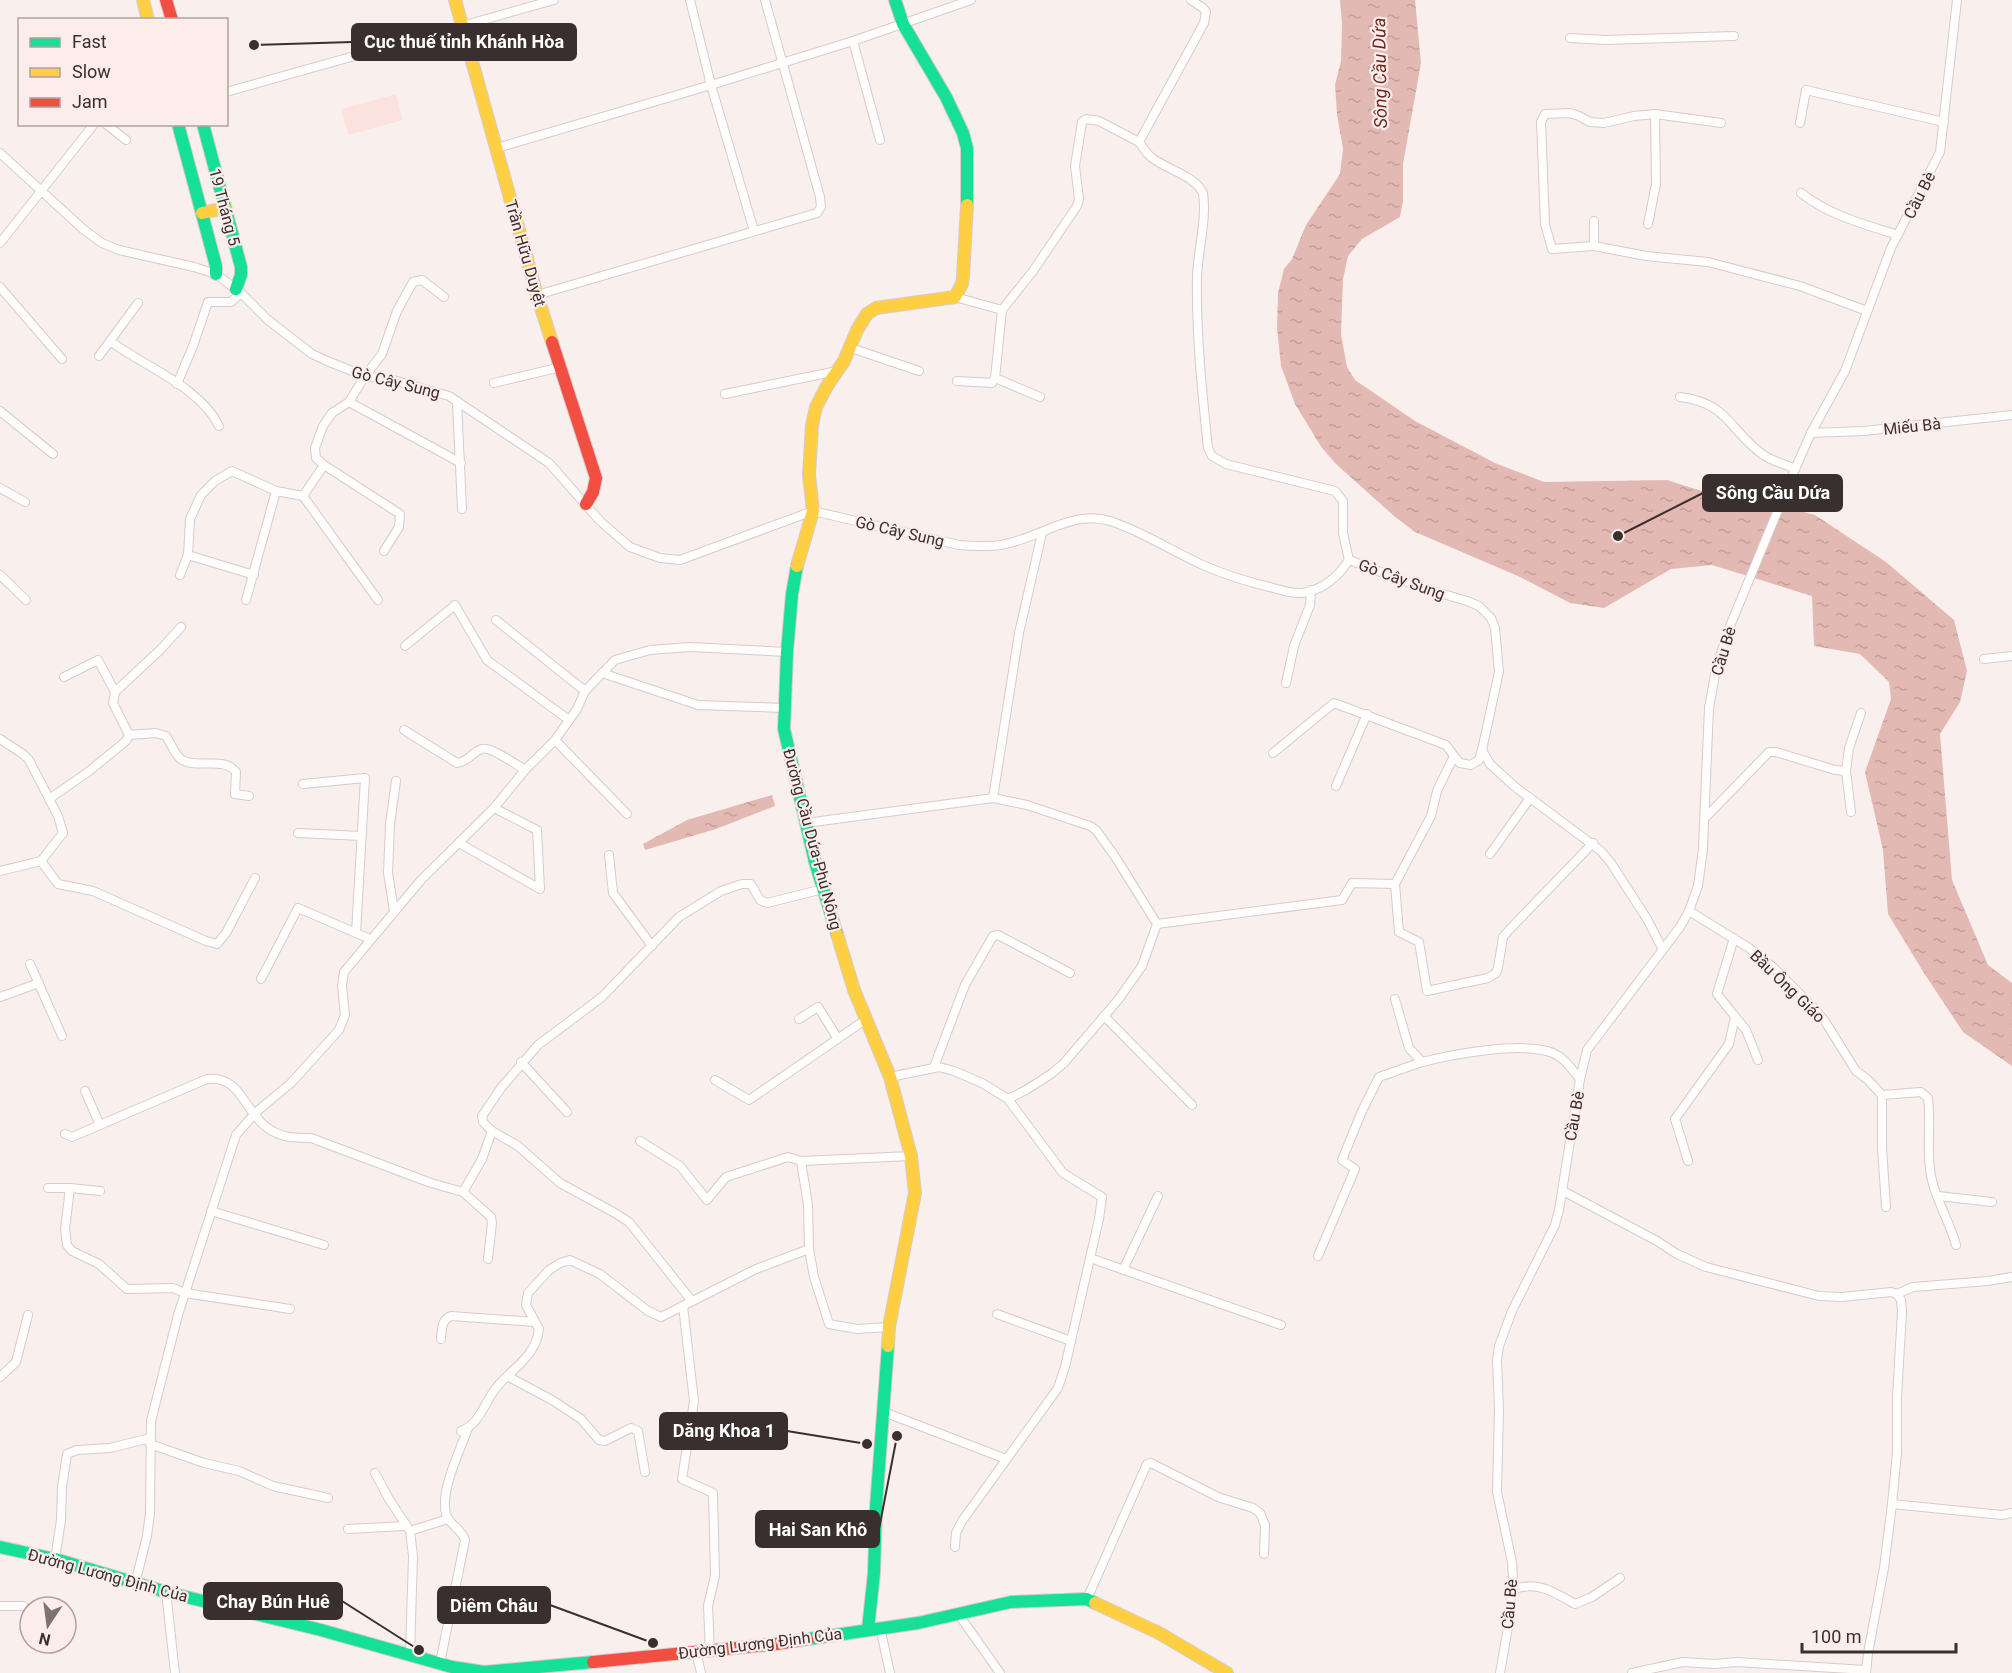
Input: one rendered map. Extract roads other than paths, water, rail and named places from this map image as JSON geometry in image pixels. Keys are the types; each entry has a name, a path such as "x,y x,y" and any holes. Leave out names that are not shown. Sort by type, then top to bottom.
{"street":[{"path":"143,0 148,18"},
{"path":"166,0 171,18"},
{"name":"Trần Hữu Duyệt","path":"455,0 537,295 596,478 593,492 586,504"},
{"path":"228,91 554,0"},
{"path":"690,0 711,85 754,231"},
{"path":"537,295 817,213 821,207 820,197 765,0"},
{"path":"895,0 903,24 946,97 963,133 967,148 963,277 955,297 1002,310"},
{"path":"497,148 783,64 971,0"},
{"path":"1138,142 1204,23 1206,12 1191,0"},
{"name":"Cầu Bè","path":"1500,1673 1512,1590 1512,1562 1497,1492 1499,1410 1497,1360 1499,1346 1509,1320 1555,1225 1587,1050 1680,927 1689,910 1701,871 1706,817 1709,708 1730,626 1811,433 1845,371 1898,235 1940,152 1957,0"},
{"path":"1570,38 1605,40 1734,36"},
{"path":"853,41 880,140"},
{"path":"1800,123 1806,90 1944,122"},
{"path":"1721,123 1655,114 1604,123 1590,122 1570,113 1545,114 1541,122 1545,224 1552,249 1594,246 1646,256 1722,265 1800,286 1868,311"},
{"path":"1648,224 1656,184 1655,114"},
{"path":"957,381 992,383 995,378 1002,310 1033,271 1077,206 1079,199 1075,166 1082,122 1086,119 1099,121 1138,142 1150,157 1200,187 1203,194 1198,254 1199,369 1208,448 1212,456 1226,464 1335,490 1343,501 1343,533 1348,560"},
{"path":"0,243 92,126"},
{"path":"108,126 126,140"},
{"name":"19 Tháng 5","path":"179,126 216,266 216,274"},
{"name":"19 Tháng 5","path":"204,126 241,267 238,291"},
{"name":"Gò Cây Sung","path":"0,153 91,236 110,248 216,274 238,291 268,320 312,354 365,376 396,381 449,396 549,463 600,521 630,547 660,558 680,560 813,511 974,547 1001,545 1084,517 1095,517 1138,531 1205,566 1243,580 1287,591 1300,593 1333,579 1348,560 1423,588 1467,601 1479,606 1491,618 1495,628 1499,672 1482,750"},
{"path":"1801,193 1816,205 1845,218 1898,235"},
{"path":"202,213 225,208"},
{"path":"1594,221 1594,246"},
{"path":"384,550 399,527 400,514 324,465 316,458 315,448 332,413 349,402 382,354 397,311 413,282 422,280 444,297"},
{"path":"0,287 62,359"},
{"path":"177,384 208,302 231,302 238,291"},
{"name":"Đường Cầu Dứa-Phú Nông","path":"874,1628 876,1507 889,1327 915,1193 911,1156 890,1077 865,1020 823,889 806,823 784,729 787,652 796,576 813,511 809,475 812,425 816,407 851,348 857,330 867,314 876,308 895,304 955,297"},
{"path":"99,356 138,303"},
{"path":"110,341 177,384 212,411 219,426"},
{"path":"851,348 919,371"},
{"path":"494,383 561,367"},
{"path":"725,394 837,370"},
{"path":"995,378 1040,397"},
{"path":"1680,397 1695,399 1711,406 1732,422 1766,457 1794,473"},
{"path":"349,402 461,463"},
{"path":"457,402 462,509"},
{"path":"0,411 53,453"},
{"name":"Miếu Bà","path":"1811,433 1864,431 2012,415"},
{"path":"303,496 324,465"},
{"path":"180,575 188,555 190,519 201,495 215,480 232,471 276,491 303,496 378,600"},
{"path":"0,488 25,502"},
{"path":"246,600 276,491"},
{"path":"993,798 1018,633 1042,533"},
{"path":"188,555 254,575"},
{"path":"0,575 26,600"},
{"path":"1286,683 1294,646 1310,605 1311,590"},
{"path":"405,646 455,605 487,660 569,720"},
{"path":"496,620 585,691"},
{"path":"129,735 112,703 115,692 180,627"},
{"path":"135,1584 147,1536 150,1512 151,1421 186,1293 236,1135 255,1113 291,1083 339,1030 345,1015 342,986 344,972 394,910 495,808 525,770 555,740 585,691 615,660 650,650 690,647 787,652"},
{"path":"1984,659 2012,656"},
{"path":"64,676 98,660 115,692"},
{"path":"602,673 698,705 786,708"},
{"path":"1273,753 1334,704 1367,714 1446,745 1460,763 1471,765 1479,760 1482,750"},
{"path":"1851,812 1846,771 1849,748 1861,713"},
{"path":"1336,786 1367,714"},
{"path":"404,730 457,763 467,761 480,749 488,748 525,770"},
{"path":"129,735 162,734 168,738 179,758 185,761 232,767 237,772 235,794 249,796"},
{"path":"50,799 88,772 126,741 129,735"},
{"path":"0,739 29,760 63,827 63,833 40,861 0,871"},
{"path":"555,740 627,814"},
{"path":"1482,750 1490,764 1530,798 1593,843 1611,863 1647,919 1662,948"},
{"path":"1706,817 1769,752 1846,771"},
{"path":"1454,756 1437,791 1431,816 1395,884 1399,932 1419,942 1427,991 1488,978 1496,973 1501,962 1503,937 1593,843"},
{"path":"303,784 365,778 356,933"},
{"path":"394,910 388,873 390,825 396,781"},
{"path":"806,823 993,798 1044,810 1096,830 1156,924 1142,966 1104,1016 1052,1074 1008,1099"},
{"path":"1490,854 1530,798"},
{"path":"459,843 540,890 537,830 495,808"},
{"path":"298,832 362,836"},
{"path":"609,855 613,893 652,946"},
{"path":"40,861 58,884 93,891 217,944 226,933 255,878"},
{"path":"1156,924 1342,900 1352,883 1395,884"},
{"path":"691,1300 629,1222 560,1183 518,1146 492,1131 483,1122 483,1112 521,1062 538,1045 602,997 679,918 721,891 742,884 751,884 760,900 767,903 823,889"},
{"path":"261,979 298,908 370,939"},
{"name":"Bầu Ông Giáo","path":"1689,910 1734,938 1774,968 1827,1023 1856,1071 1882,1095"},
{"path":"934,1067 965,985 993,936 998,935 1070,973"},
{"name":"Bầu Ông Giáo","path":"1734,938 1717,994 1746,1030 1758,1060"},
{"path":"30,964 62,1036"},
{"path":"0,998 39,983"},
{"path":"1395,999 1409,1048 1422,1062"},
{"path":"799,1019 818,1007 838,1039"},
{"path":"1104,1016 1192,1105"},
{"path":"1688,1161 1675,1119 1729,1044 1735,1017"},
{"path":"715,1080 749,1100 865,1020"},
{"path":"1317,1256 1355,1168 1342,1160 1379,1077 1422,1062 1462,1053 1527,1048 1542,1050 1561,1057 1580,1079"},
{"path":"521,1062 567,1112"},
{"path":"890,1077 934,1067 945,1068 966,1076 1008,1099 1062,1173 1102,1197 1071,1341 1058,1388 963,1521 956,1533 955,1547"},
{"path":"65,1134 72,1137 207,1079 219,1077 231,1084 265,1126 280,1135 290,1138 311,1138 431,1183 463,1192 491,1217 488,1259"},
{"path":"85,1091 100,1125"},
{"path":"1886,1207 1882,1148 1882,1095 1921,1092 1928,1098 1930,1170 1956,1245"},
{"path":"463,1192 482,1159 492,1131"},
{"path":"640,1140 680,1166 707,1200 726,1177 788,1157 801,1161 911,1156"},
{"path":"801,1161 808,1205 814,1277 828,1324 857,1329 889,1327"},
{"path":"48,1188 100,1191"},
{"path":"70,1188 65,1229 67,1245 72,1251 99,1264 127,1289 173,1288 186,1293 290,1309"},
{"path":"1563,1191 1677,1254 1706,1267 1819,1296 1842,1297 1891,1292 1897,1294 1901,1300 1897,1453 1892,1504 1866,1672 1737,1662 1715,1668 1683,1662 1632,1673"},
{"path":"1123,1270 1158,1196"},
{"path":"1938,1196 1992,1202"},
{"path":"211,1211 324,1245"},
{"path":"440,1663 465,1540 462,1533 448,1519 445,1506 447,1488 465,1430 484,1409 495,1390 533,1348 538,1329 526,1305 528,1293 534,1284 549,1270 570,1260 600,1274 655,1316 665,1315 691,1300 780,1259 810,1249"},
{"path":"1090,1258 1281,1325"},
{"path":"1897,1294 1913,1287 1988,1281 2012,1276"},
{"path":"683,1306 694,1401 682,1479 713,1493 715,1576 708,1606 710,1651"},
{"path":"997,1314 1071,1341"},
{"path":"0,1377 16,1362 28,1315"},
{"path":"441,1339 443,1324 446,1318 452,1316 534,1322"},
{"path":"509,1377 581,1419 599,1440 605,1441 631,1428 635,1429 639,1434 645,1472"},
{"path":"884,1412 1006,1459"},
{"path":"56,1560 67,1454 78,1450 110,1448 150,1441 204,1463 239,1472 273,1486 328,1498"},
{"path":"1087,1599 1148,1464 1151,1463 1218,1497 1253,1508 1260,1513 1265,1525 1264,1554"},
{"path":"375,1473 408,1528 413,1557 410,1654"},
{"path":"1892,1504 2002,1515 2012,1513"},
{"path":"348,1529 408,1528 448,1519"},
{"name":"Đường Lương Định Của","path":"0,1547 471,1671 510,1672 776,1644 918,1623 1011,1602 1087,1599 1159,1632 1227,1673"},
{"path":"1512,1590 1522,1586 1548,1588 1575,1604 1592,1597 1620,1578"},
{"path":"166,1592 175,1673"},
{"path":"0,1606 18,1606"},
{"path":"959,1615 1000,1673"},
{"path":"874,1628 890,1673"},
{"path":"696,1652 701,1673"}],"water":[{"path":"1340,0 1415,0 1421,63 1403,164 1403,201 1400,217 1362,239 1348,256 1343,279 1341,334 1347,367 1355,380 1415,421 1495,463 1544,482 1667,480 1711,494 1733,493 1815,515 1886,562 1954,620 1967,671 1960,702 1940,734 1952,880 1988,965 2012,983 2012,1066 1963,1032 1888,914 1883,850 1865,772 1891,699 1889,682 1860,654 1814,646 1812,596 1712,565 1671,569 1604,608 1570,603 1520,577 1415,532 1336,464 1322,448 1295,404 1281,366 1277,328 1278,293 1284,269 1292,259 1306,225 1340,174 1343,149 1335,85 1341,61"},
{"path":"772,795 775,806 716,829 645,850 643,844 687,820"}],"place":[{"name":"Cục thuế tỉnh Khánh Hòa","path":"254,45"},
{"name":"Sông Cầu Dứa","path":"1618,536"},
{"name":"Hai San Khô","path":"897,1436"},
{"name":"Dăng Khoa 1","path":"867,1444"},
{"name":"Diêm Châu","path":"653,1643"},
{"name":"Chay Bún Huê","path":"419,1650"}]}
